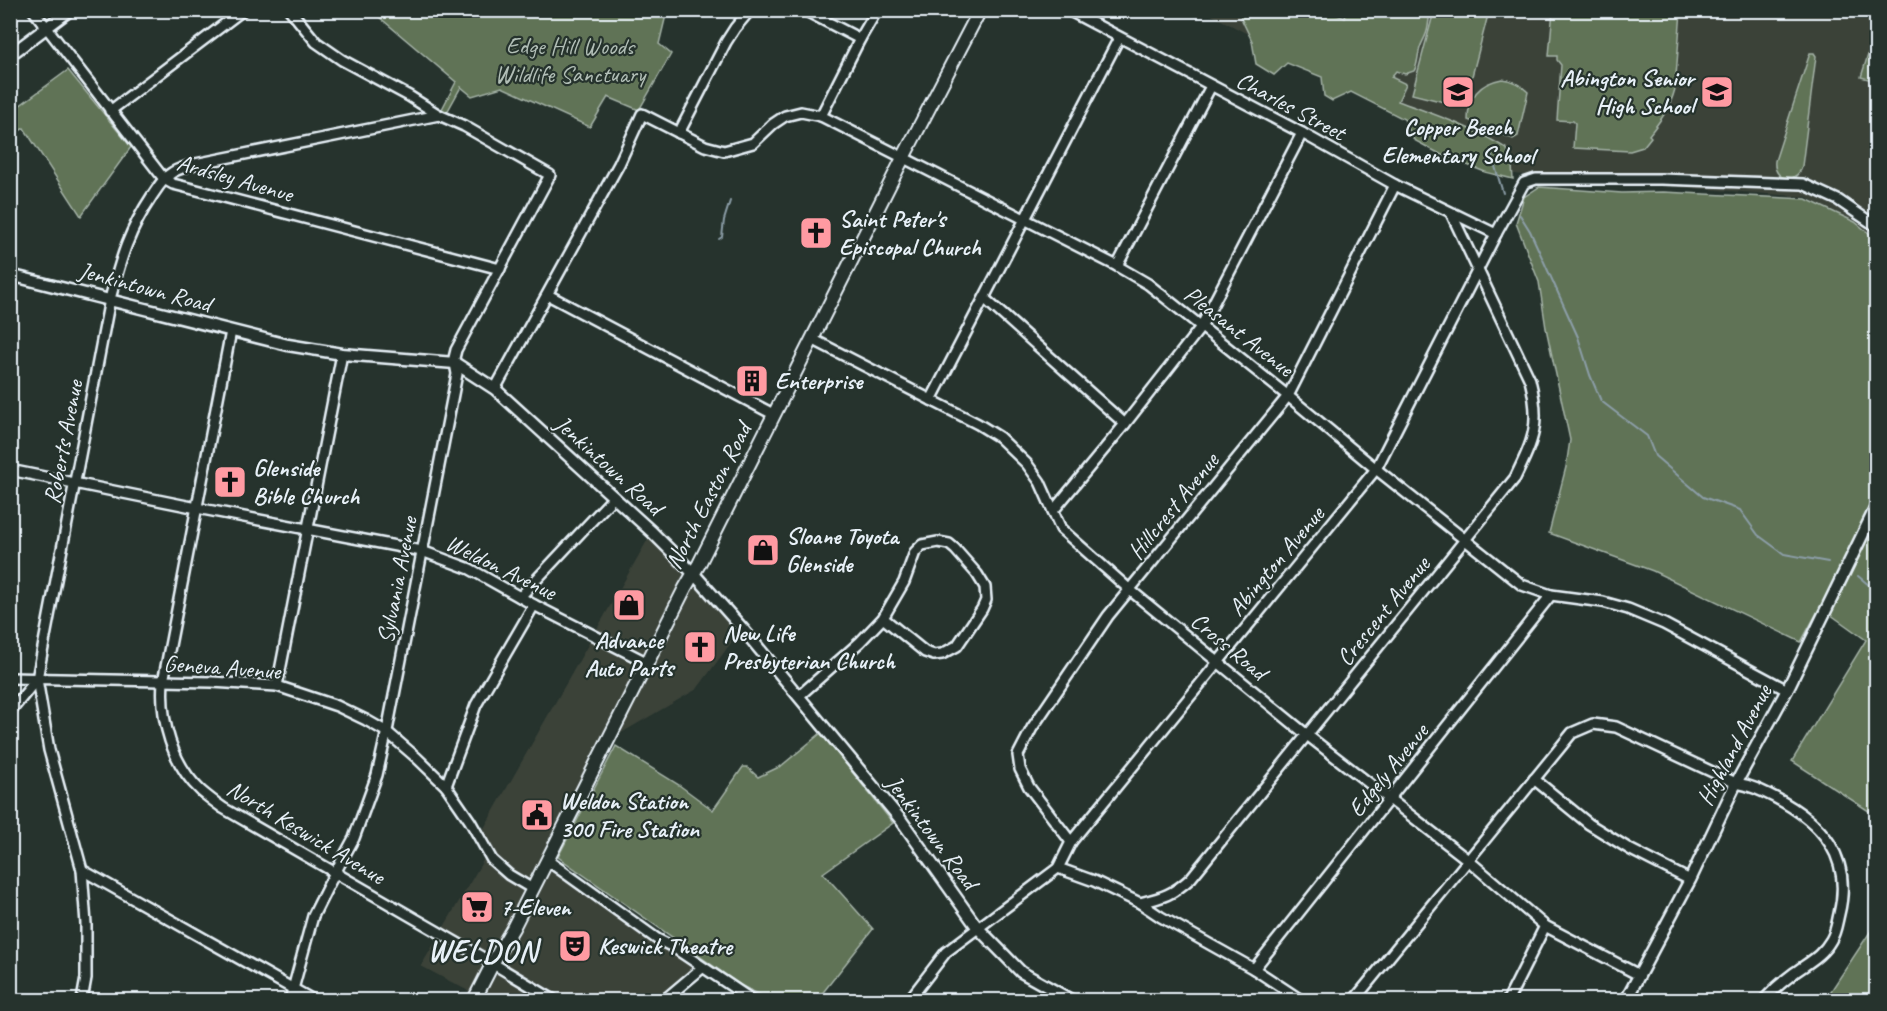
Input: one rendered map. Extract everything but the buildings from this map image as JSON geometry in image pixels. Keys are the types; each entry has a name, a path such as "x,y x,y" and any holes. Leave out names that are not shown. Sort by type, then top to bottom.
{"main road":[{"name":"North Easton Road","path":"474,1000 694,574 773,414 980,10"}],"street":[{"name":"Ardsley Avenue","path":"33,10 164,179 173,184 500,269"},
{"path":"10,55 70,10"},
{"path":"110,111 243,10"},
{"path":"290,10 316,42 342,60 439,115"},
{"path":"680,133 726,42 750,10"},
{"path":"804,10 860,39"},
{"path":"821,116 877,10"},
{"name":"Charles Street","path":"1068,10 1395,184 1496,234"},
{"path":"931,400 1119,38"},
{"path":"1117,266 1211,86"},
{"name":"Pleasant Avenue","path":"548,295 619,164 642,114 705,146 724,151 753,143 773,124 786,116 801,112 821,116 1149,284 1522,585 1551,595 1603,602 1628,609 1665,624 1787,690"},
{"name":"Sylvania Avenue","path":"290,1000 314,916 354,838 377,775 457,374 454,358 456,350 550,175 464,126 439,115"},
{"name":"Roberts Avenue","path":"82,1000 86,978 86,924 82,870 49,750 37,679 110,299 128,238 135,223 164,179 173,172 195,164 439,115"},
{"path":"1053,511 1201,327 1302,133"},
{"name":"Abington Avenue","path":"909,1000 946,952 1058,868 1071,842 1376,469 1524,183 1536,179 1661,179 1803,184 1838,200 1876,226"},
{"name":"Hillcrest Avenue","path":"1071,842 1029,787 1020,768 1018,755 1032,728 1108,616 1288,396 1395,184"},
{"name":"Crescent Avenue","path":"1140,903 1163,898 1175,892 1191,878 1515,478 1531,444 1536,421 1535,401 1530,380 1451,213"},
{"name":"Jenkintown Road","path":"10,275 288,345 342,354 455,363 495,389 614,497 694,574 901,820 977,927 1021,972 1071,1000"},
{"path":"495,389 548,295 773,414"},
{"path":"985,299 1125,424"},
{"name":"North Keswick Avenue","path":"231,331 163,682 161,700 169,740 187,773 200,790 223,808 554,1000"},
{"name":"Cross Road","path":"812,339 999,437 1027,464 1040,482 1062,530 1131,590 1307,735 1468,860 1545,926 1639,975"},
{"path":"277,686 342,354"},
{"name":"Weldon Avenue","path":"10,470 422,551 470,569 534,605 648,663"},
{"path":"520,597 614,497"},
{"name":"Highland Avenue","path":"1626,1000 1689,880 1736,783 1787,690 1876,507"},
{"path":"799,696 860,642 883,618 904,582 915,552 922,545 938,542 949,544 977,574 985,587 986,600 982,609 957,646 942,654 934,655 925,652 883,618"},
{"name":"Edgely Avenue","path":"1254,969 1551,595"},
{"path":"446,786 476,705 534,605"},
{"name":"Geneva Avenue","path":"10,678 212,682 277,686 337,706 387,732 446,786 492,860 509,875 531,888"},
{"path":"10,712 37,679"},
{"path":"1354,1000 1572,733 1593,724 1616,726 1736,783 1749,785 1809,818 1832,846 1840,864 1844,886 1833,937 1824,951 1812,962 1794,973 1764,1000"},
{"path":"1534,779 1589,824 1631,850 1689,880"},
{"path":"547,860 657,939 673,947 752,1000"},
{"path":"1058,868 1094,881 1140,903 1254,969 1301,1000"},
{"path":"82,870 313,1000"},
{"path":"1508,1000 1545,926"},
{"path":"664,1000 702,968"}],"shaded area":[{"name":"Abington Senior High School","path":"1204,11 1876,11 1876,244 1807,197 1514,174"},
{"path":"652,532 742,628 697,689 609,740 547,860 702,968 664,1000 474,1000 476,995 421,966 488,852 479,837"}],"green space":[{"path":"1241,10 1327,11 1345,18 1346,11 1431,11 1427,32 1420,47 1414,71 1405,74 1396,71 1391,77 1406,84 1398,101 1467,128 1507,149 1513,179 1485,172 1442,155 1414,140 1404,119 1351,92 1332,101 1324,96 1322,77 1287,63 1274,75 1256,64 1252,41 1241,18"},
{"path":"1553,10 1681,11 1675,89 1668,108 1643,147 1630,151 1573,148 1575,123 1557,120 1561,65 1557,56 1549,56"},
{"name":"Edge Hill Woods Wildlife Sanctuary","path":"372,11 667,11 659,44 671,54 639,110 608,97 590,127 502,87 472,96 461,87 446,114 441,111 456,82"},
{"path":"1434,11 1489,11 1464,107 1412,94"},
{"path":"1874,36 1876,44 1876,81 1861,77"},
{"path":"1810,53 1816,56 1802,166 1797,175 1787,179 1777,172 1775,161"},
{"path":"68,70 131,147 81,216 24,128 11,136 11,112"},
{"path":"1502,79 1516,83 1528,92 1518,136 1513,139 1468,120 1470,104 1477,92 1487,84"},
{"path":"1539,187 1622,193 1663,192 1806,199 1855,222 1876,239 1876,822 1875,815 1792,761 1866,640 1820,607 1801,642 1653,571 1549,533 1566,467 1570,440 1546,328 1539,282 1516,223 1524,197"},
{"path":"821,733 893,823 823,873 873,929 817,1000 771,1000 742,986 558,857 616,746 679,785 713,810 743,767 747,767 758,777 781,766"},
{"path":"1876,923 1876,1000 1825,1000"}],"waterway":[{"path":"1491,153 1503,193"},
{"path":"719,239 722,237 730,201"},
{"path":"1520,215 1530,231 1578,337 1601,401 1647,436 1655,456 1703,497 1740,510 1758,535 1784,554 1828,562"},
{"path":"1858,576 1876,591"}],"place":[{"name":"Copper Beech Elementary School","path":"1458,92"},
{"name":"Abington Senior High School","path":"1717,92"},
{"name":"Saint Peter's Episcopal Church","path":"816,233"},
{"name":"Enterprise","path":"752,381"},
{"name":"Glenside Bible Church","path":"230,482"},
{"name":"Sloane Toyota Glenside","path":"763,550"},
{"name":"Advance Auto Parts","path":"629,605"},
{"name":"New Life Presbyterian Church","path":"700,647"},
{"name":"Weldon Station 300 Fire Station","path":"537,815"},
{"name":"7-Eleven","path":"477,907"},
{"name":"Keswick Theatre","path":"575,946"}],"district":[{"name":"WELDON","path":"483,951"}]}
